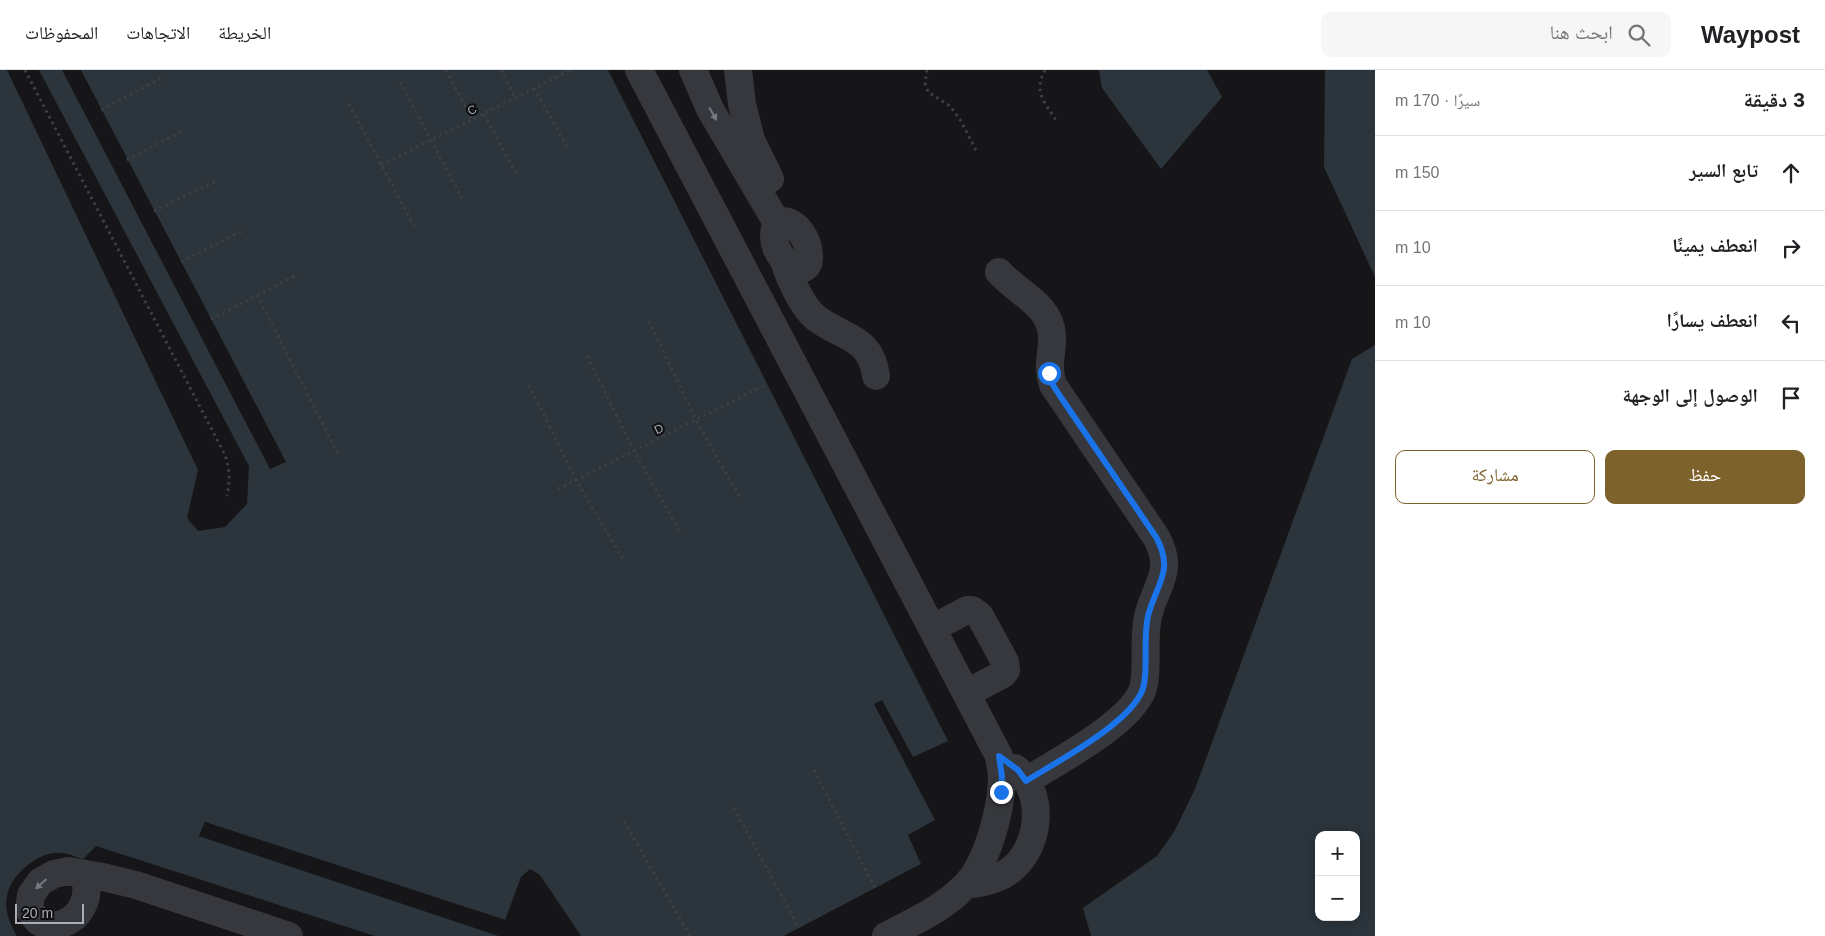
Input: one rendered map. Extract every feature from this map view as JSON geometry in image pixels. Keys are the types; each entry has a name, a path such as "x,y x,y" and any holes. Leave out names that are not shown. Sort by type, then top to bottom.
{"lane":[{"path":"640,70 999,756 1002,777 1001,792 991,834 985,852 966,885 945,904 886,936"},
{"path":"693,70 710,110 784,223"},
{"path":"738,70 742,104 751,140 784,223"},
{"path":"784,223 774,234 776,249 784,261 792,282 810,312 821,321 846,334 865,348 872,356 876,376"},
{"path":"999,272 1007,282 1034,302 1050,321 1052,344 1049,373 1053,385 1156,537 1163,549 1165,558 1164,572 1148,617 1145,636 1144,684 1141,695 1129,711 1112,726 1026,781"},
{"path":"933,628 967,610 976,612 1005,662 1006,670 1003,674 967,693"},
{"path":"966,885 983,883 999,878 1014,868 1032,840 1036,820 1034,800 1026,781 1018,770 999,756"},
{"path":"991,834 1011,839 1032,840"},
{"path":"85,874 136,885 289,936"}],"path":[{"path":"26,70 225,455 230,469 227,496"},
{"path":"446,70 472,120"},
{"path":"501,70 515,98"},
{"path":"556,70 560,76"},
{"name":"C","path":"382,165 571,70"},
{"path":"927,70 925,84 928,92 950,106 961,121 977,152"},
{"path":"1045,70 1039,84 1039,91 1057,122"},
{"path":"101,110 162,78"},
{"path":"400,82 464,202"},
{"path":"534,88 567,147"},
{"path":"349,104 414,226"},
{"path":"484,114 518,177"},
{"path":"127,160 182,131"},
{"path":"154,211 216,181"},
{"path":"181,262 242,231"},
{"path":"211,319 299,274"},
{"path":"257,295 339,456"},
{"path":"649,321 696,420 740,498"},
{"path":"587,356 634,451 680,532"},
{"name":"D","path":"558,489 767,384"},
{"path":"530,385 576,480 624,561"},
{"path":"814,770 874,888"},
{"path":"734,808 799,928"},
{"path":"624,821 690,936"}],"shaded area":[{"path":"0,70 7,70 198,470 187,518 198,531 225,527 247,504 249,466 39,70 608,70 948,741 913,757 882,700 874,704 935,820 908,835 921,864 784,936 581,936 540,875 530,869 521,877 505,920 205,822 199,836 499,936 375,936 96,846 83,859 61,853 53,853 35,860 20,872 9,888 6,901 8,917 17,936 0,936"},
{"path":"1099,70 1207,70 1222,97 1161,169 1102,88"},
{"path":"1325,70 1375,70 1375,277 1324,167"},
{"path":"1375,345 1375,936 1091,936 1083,908 1157,856 1174,832 1195,789 1352,359"}],"pier":[{"path":"62,70 81,70 286,462 270,469"},
{"path":"205,822 505,920 504,923 206,825 202,834 500,934 500,936 199,836"},
{"path":"921,864 922,866 876,891 790,936 784,936"}],"route":[{"path":"1001,792 1002,777 999,756 1018,770 1026,781 1112,726 1134,706 1141,695 1144,684 1145,636 1148,617 1164,572 1165,558 1163,549 1060,396 1053,385 1049,373"}]}
